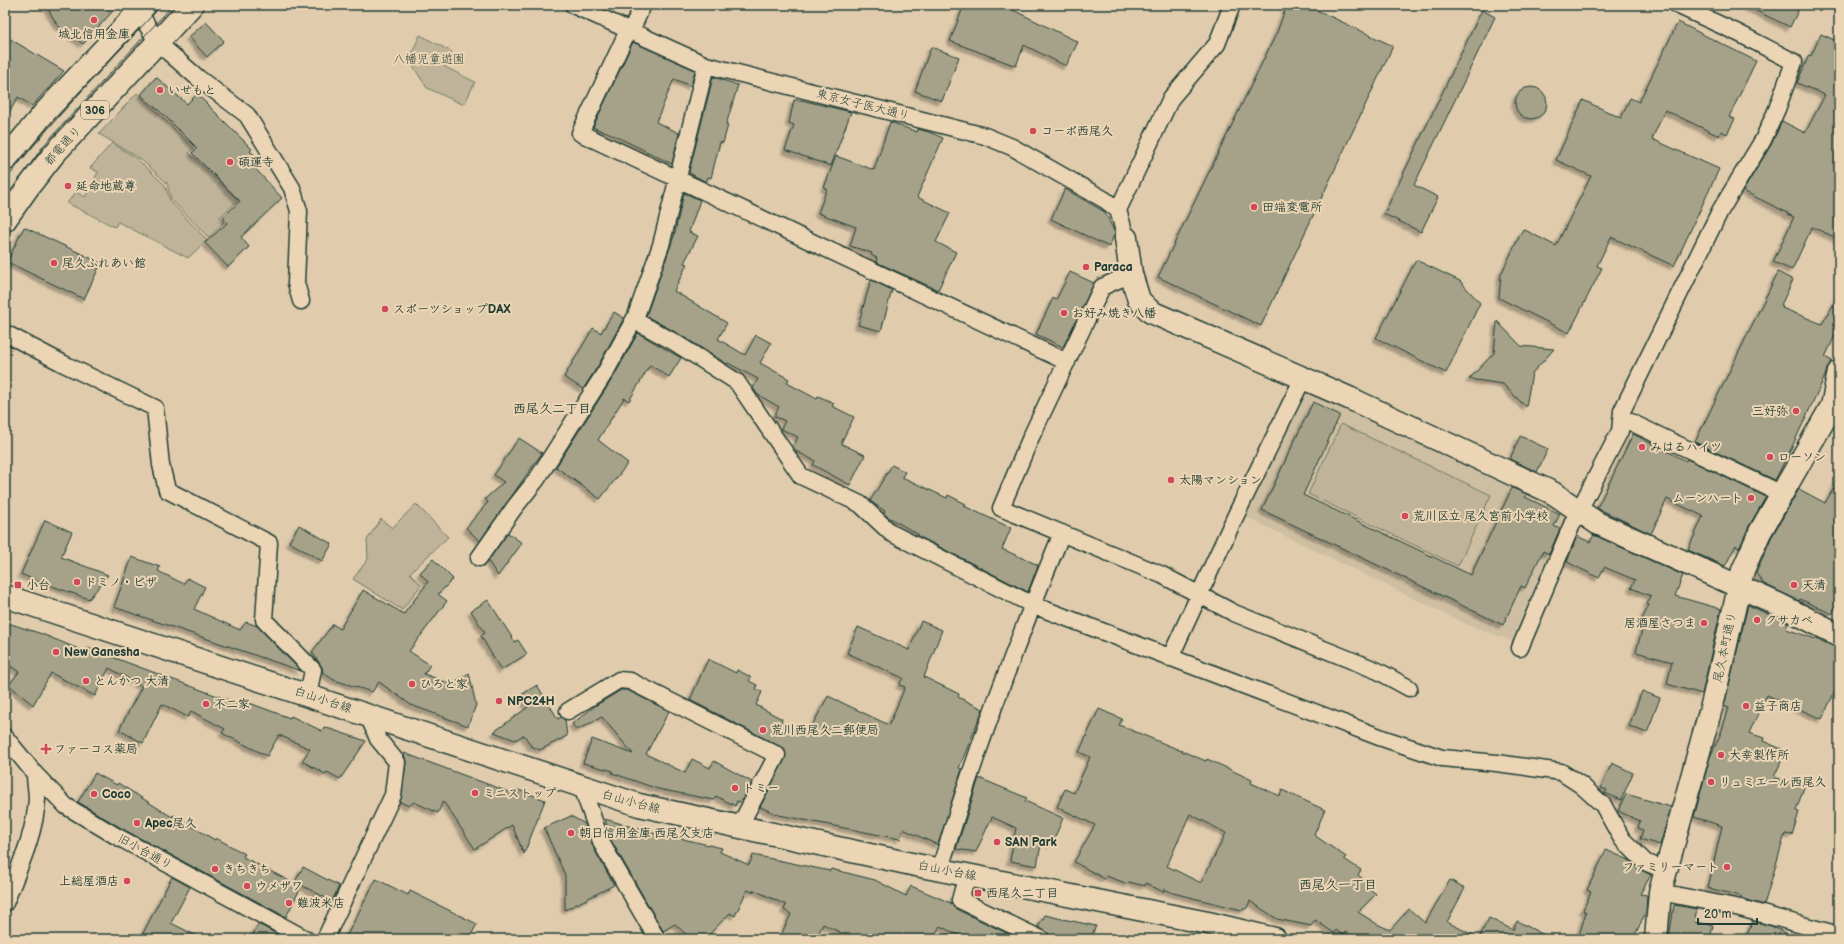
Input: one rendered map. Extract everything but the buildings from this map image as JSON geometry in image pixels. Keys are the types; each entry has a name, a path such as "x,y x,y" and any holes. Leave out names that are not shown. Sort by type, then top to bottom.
{"main road":[{"name":"都電通り","path":"5,220 54,154 158,44 192,5"},
{"path":"5,160 45,112 139,7"},
{"path":"1126,238 1131,274 1139,300 1151,312 1349,398 1554,494 1597,523 1738,586 1839,635"},
{"name":"尾久本町通り","path":"1656,939 1660,892 1665,870 1713,701 1738,586 1744,567 1760,532 1832,406 1839,372"},
{"name":"白山小台線","path":"5,596 639,805 967,875 1208,923 1275,939"}],"street":[{"name":"東京女子医大通り","path":"573,5 706,65 985,136 1012,147 1105,200 1118,210"},
{"path":"643,5 630,31 625,37 580,133 1068,362"},
{"path":"1126,238 1118,210 1170,98 1217,44 1232,5"},
{"path":"1520,648 1578,511 1620,431 1622,411 1720,211 1763,140 1777,109 1794,62 1738,33 1677,5"},
{"path":"139,7 158,44 198,78 248,115 292,188 299,211 296,283 301,301"},
{"path":"479,558 514,508 537,479 606,371 634,320 661,245 679,180 706,65"},
{"path":"1131,274 1102,287 1068,362 1031,437 1001,508 1162,575 1234,613 1378,671 1409,688"},
{"path":"634,320 674,342 737,382 801,476 860,504 891,533 1033,605 1375,735 1442,758 1497,763 1561,772 1581,785 1603,805 1622,839 1645,862 1665,870"},
{"path":"5,333 64,364 155,408 161,465 167,490 269,543 264,620 313,670 308,695"},
{"path":"1170,658 1235,517 1303,378"},
{"path":"1622,418 1782,494"},
{"path":"940,869 990,717 1062,533"},
{"path":"568,711 619,680 630,681 776,755 739,827"},
{"path":"325,939 393,795 398,762 378,739 368,715"},
{"name":"旧小台通り","path":"5,737 35,774 69,808 116,836 306,939"},
{"path":"5,903 23,857 31,829 37,799 35,774"},
{"path":"582,787 602,844 657,939"},
{"path":"967,875 960,900 1041,939"},
{"path":"1660,892 1740,908 1839,935"}],"shaded area":[{"name":"荒川区立 尾久宮前小学校","path":"1307,391 1557,507 1568,517 1515,642 1468,625 1242,515 1300,394"}],"green space":[{"name":"八幡児童遊園","path":"420,35 452,52 445,67 475,82 464,105 427,88 409,60"},
{"path":"137,93 194,148 189,153 238,200 220,217 224,222 209,238 171,199 167,183 138,157 99,134"},
{"path":"112,143 136,158 165,185 170,201 207,240 188,258 118,222 115,227 67,203 76,192 85,197 98,172 90,168"},
{"path":"1341,424 1491,495 1458,566 1308,494"},
{"path":"416,504 448,537 410,573 421,585 402,610 353,579 368,559 367,540 381,519 392,528"}],"tram line":[{"path":"5,181 62,113 162,5"},
{"path":"5,200 44,145 173,5"}],"place":[{"name":"城北信用金庫","path":"94,20"},
{"name":"いせもと","path":"160,90"},
{"name":"コーポ西尾久","path":"1033,131"},
{"name":"碩運寺","path":"230,162"},
{"name":"延命地蔵尊","path":"68,186"},
{"name":"田端変電所","path":"1254,207"},
{"name":"尾久ふれあい館","path":"54,263"},
{"name":"Paraca","path":"1086,267"},
{"name":"スポーツショップDAX","path":"385,309"},
{"name":"お好み焼き八幡","path":"1064,313"},
{"name":"三好弥","path":"1796,411"},
{"name":"みはるハイツ","path":"1642,447"},
{"name":"ローソン","path":"1770,457"},
{"name":"太陽マンション","path":"1171,480"},
{"name":"ムーンハート","path":"1751,498"},
{"name":"荒川区立 尾久宮前小学校","path":"1405,516"},
{"name":"ドミノ・ピザ","path":"77,582"},
{"name":"小台","path":"18,585"},
{"name":"天清","path":"1794,585"},
{"name":"クサカベ","path":"1757,620"},
{"name":"居酒屋さつま","path":"1704,623"},
{"name":"New Ganesha","path":"56,652"},
{"name":"とんかつ 大清","path":"86,681"},
{"name":"ひろと家","path":"412,684"},
{"name":"NPC24H","path":"499,701"},
{"name":"不二家","path":"206,704"},
{"name":"益子商店","path":"1746,706"},
{"name":"荒川西尾久二郵便局","path":"763,730"},
{"name":"ファーコス薬局","path":"46,749"},
{"name":"大幸製作所","path":"1721,755"},
{"name":"リュミエール西尾久","path":"1711,782"},
{"name":"トミー","path":"735,788"},
{"name":"ミニストップ","path":"475,793"},
{"name":"Coco","path":"94,794"},
{"name":"Apec尾久","path":"137,823"},
{"name":"朝日信用金庫 西尾久支店","path":"571,833"},
{"name":"SAN Park","path":"997,842"},
{"name":"ファミリーマート","path":"1727,867"},
{"name":"きちきち","path":"215,869"},
{"name":"上総屋酒店","path":"127,881"},
{"name":"ウメザワ","path":"247,886"},
{"name":"西尾久二丁目","path":"978,893"},
{"name":"難波米店","path":"289,903"}],"district":[{"name":"西尾久二丁目","path":"552,409"},
{"name":"西尾久一丁目","path":"1338,885"}]}
